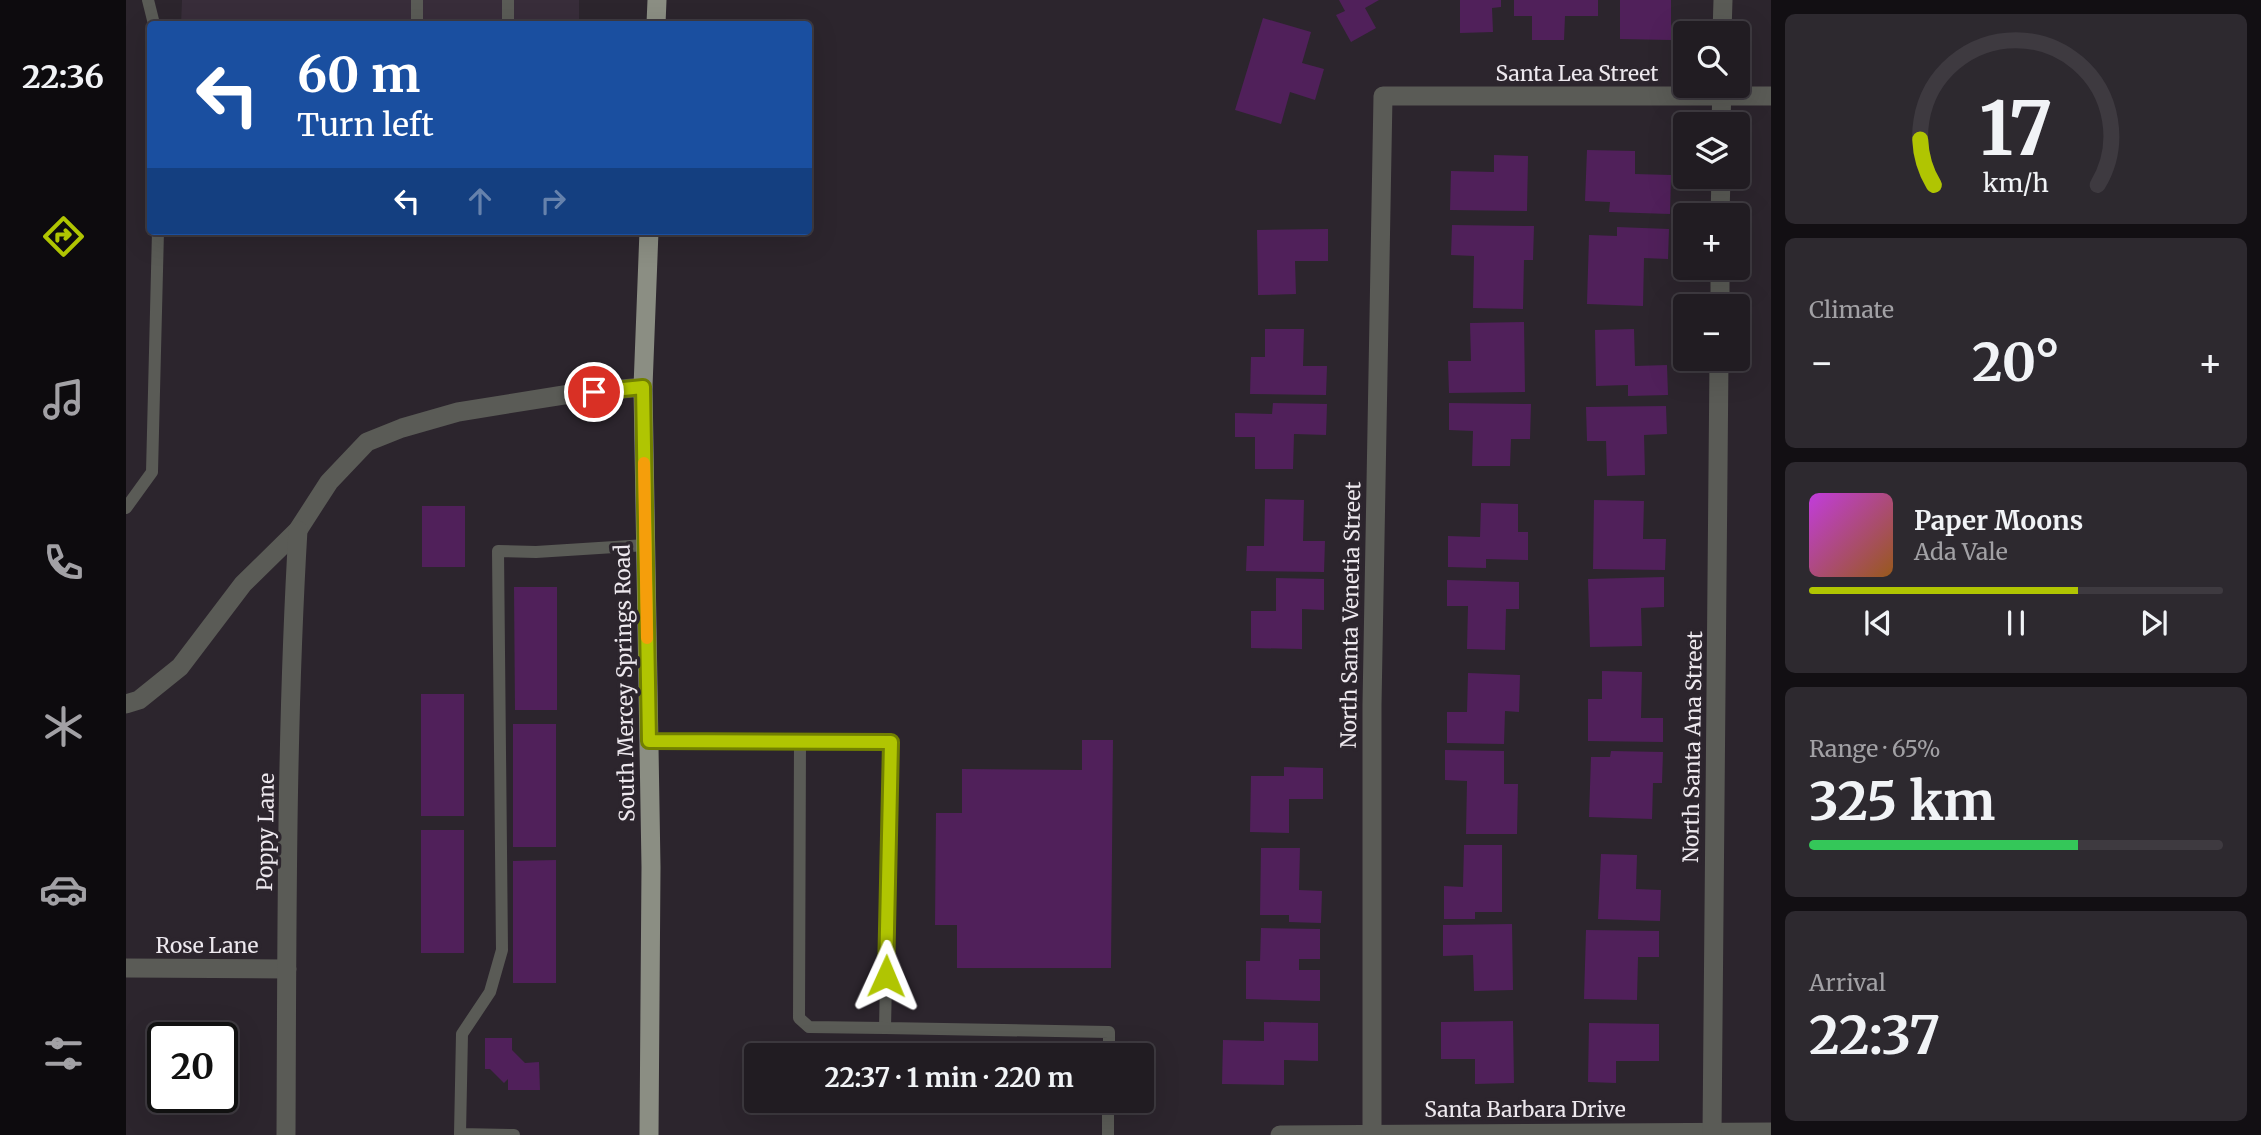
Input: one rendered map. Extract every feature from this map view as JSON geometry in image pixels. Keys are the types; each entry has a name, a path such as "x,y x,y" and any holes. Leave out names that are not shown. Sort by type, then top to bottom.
{"main road":[{"path":"656,21 657,0"},
{"name":"South Mercey Springs Road","path":"649,235 643,387 651,867 649,1135"}],"street":[{"path":"1722,21 1723,0"},
{"name":"Santa Lea Street","path":"1383,96 1673,92"},
{"name":"Santa Lea Street","path":"1750,94 1771,96"},
{"name":"North Santa Venetia Street","path":"1372,1134 1372,705 1383,96"},
{"name":"North Santa Ana Street","path":"1712,1133 1719,371"},
{"name":"Poppy Lane","path":"126,704 139,700 180,667 243,584 298,530 329,482 367,442 402,428 458,412 570,394 643,387"},
{"name":"Poppy Lane","path":"286,1135 293,611 298,530"},
{"name":"Rose Lane","path":"126,968 287,969"},
{"name":"Santa Barbara Drive","path":"1280,1135 1771,1132"}],"lane":[{"path":"148,0 153,21"},
{"path":"417,0 417,21"},
{"path":"508,0 508,21"},
{"path":"126,508 152,472 158,235"},
{"path":"514,1135 460,1135 462,1034 490,992 502,950 498,551 646,545"},
{"path":"649,741 891,742 885,1028"},
{"path":"800,741 799,1018 809,1027 1109,1032 1109,1043"},
{"path":"1108,1113 1108,1135"}],"shaded area":[{"path":"182,0 579,0 579,21 181,21"}],"building":[{"path":"1339,0 1379,0 1365,8 1376,28 1351,42 1336,15 1345,11"},
{"path":"1460,0 1501,0 1501,7 1492,8 1493,32 1460,33"},
{"path":"1514,0 1598,0 1598,16 1565,16 1564,40 1532,40 1532,16 1514,16"},
{"path":"1620,0 1671,0 1671,40 1620,39"},
{"path":"1263,18 1311,32 1302,63 1324,69 1315,100 1290,92 1281,124 1235,110"},
{"path":"1587,150 1635,151 1635,174 1671,175 1670,214 1609,212 1610,202 1585,201"},
{"path":"1494,155 1528,156 1527,211 1450,210 1451,171 1494,172"},
{"path":"1452,225 1534,226 1533,260 1524,260 1523,309 1473,308 1474,256 1451,255"},
{"path":"1617,227 1669,229 1668,259 1644,258 1643,306 1587,304 1589,235 1617,236"},
{"path":"1328,229 1328,261 1295,261 1296,294 1258,295 1257,230"},
{"path":"1524,322 1525,392 1449,393 1448,361 1471,361 1470,323"},
{"path":"1265,329 1304,329 1303,366 1327,366 1326,395 1250,394 1251,357 1265,357"},
{"path":"1634,329 1635,366 1667,365 1668,395 1628,396 1628,385 1596,386 1595,330"},
{"path":"1273,403 1327,404 1326,435 1294,434 1293,469 1255,469 1255,437 1235,437 1235,413 1272,414"},
{"path":"1449,403 1531,404 1530,439 1511,439 1510,466 1472,466 1473,431 1449,430"},
{"path":"1666,406 1667,434 1644,435 1645,475 1607,476 1606,441 1587,441 1586,407"},
{"path":"1265,499 1304,500 1303,541 1325,541 1324,572 1246,571 1247,546 1264,546"},
{"path":"1594,500 1644,501 1643,539 1666,539 1665,570 1593,569"},
{"path":"1481,503 1518,504 1518,532 1528,532 1528,560 1486,559 1486,568 1448,567 1448,536 1480,537"},
{"path":"422,506 465,506 465,567 422,567"},
{"path":"1664,577 1664,607 1641,608 1642,646 1590,647 1588,579"},
{"path":"1276,578 1324,579 1324,610 1302,609 1302,649 1251,648 1251,611 1276,611"},
{"path":"1447,580 1519,582 1519,609 1506,609 1505,650 1467,649 1468,606 1447,606"},
{"path":"514,587 557,587 557,710 515,710"},
{"path":"1602,671 1642,672 1641,718 1663,718 1663,742 1588,741 1588,699 1602,699"},
{"path":"1468,673 1520,675 1519,712 1505,711 1504,744 1447,743 1447,712 1467,712"},
{"path":"421,694 464,694 464,816 421,816"},
{"path":"513,724 556,724 556,847 513,847"},
{"path":"1082,740 1113,740 1111,968 957,968 957,925 935,925 936,813 962,813 962,769 1082,770"},
{"path":"1445,750 1504,751 1504,784 1518,784 1517,834 1466,834 1467,781 1445,780"},
{"path":"1611,751 1663,752 1662,783 1653,783 1652,819 1589,817 1591,757 1610,757"},
{"path":"1284,767 1323,768 1323,799 1289,799 1289,833 1250,832 1251,776 1284,776"},
{"path":"421,830 464,830 464,953 421,953"},
{"path":"1464,845 1502,845 1502,912 1475,912 1475,919 1444,919 1444,886 1463,887"},
{"path":"1261,848 1300,848 1299,890 1322,891 1321,923 1289,922 1289,915 1260,915"},
{"path":"1601,854 1637,855 1636,889 1661,890 1660,921 1598,919"},
{"path":"556,860 556,983 513,983 513,861"},
{"path":"1512,924 1513,990 1474,991 1473,955 1443,956 1443,925"},
{"path":"1261,928 1320,929 1320,959 1299,959 1299,970 1320,970 1320,1001 1246,999 1246,961 1260,961"},
{"path":"1586,930 1659,931 1659,957 1638,957 1637,1000 1584,999"},
{"path":"1513,1021 1514,1083 1475,1084 1475,1059 1441,1059 1441,1022"},
{"path":"1264,1022 1318,1023 1318,1061 1284,1060 1284,1085 1222,1084 1223,1040 1264,1041"},
{"path":"1589,1023 1659,1024 1659,1061 1616,1061 1616,1083 1588,1082"},
{"path":"485,1038 512,1038 512,1050 525,1063 539,1062 540,1090 508,1090 508,1079 504,1083 490,1069 485,1069"}],"slow traffic":[{"path":"644,463 647,638"}],"route":[{"path":"594,392 643,387 649,741 891,742 886,976"}]}
